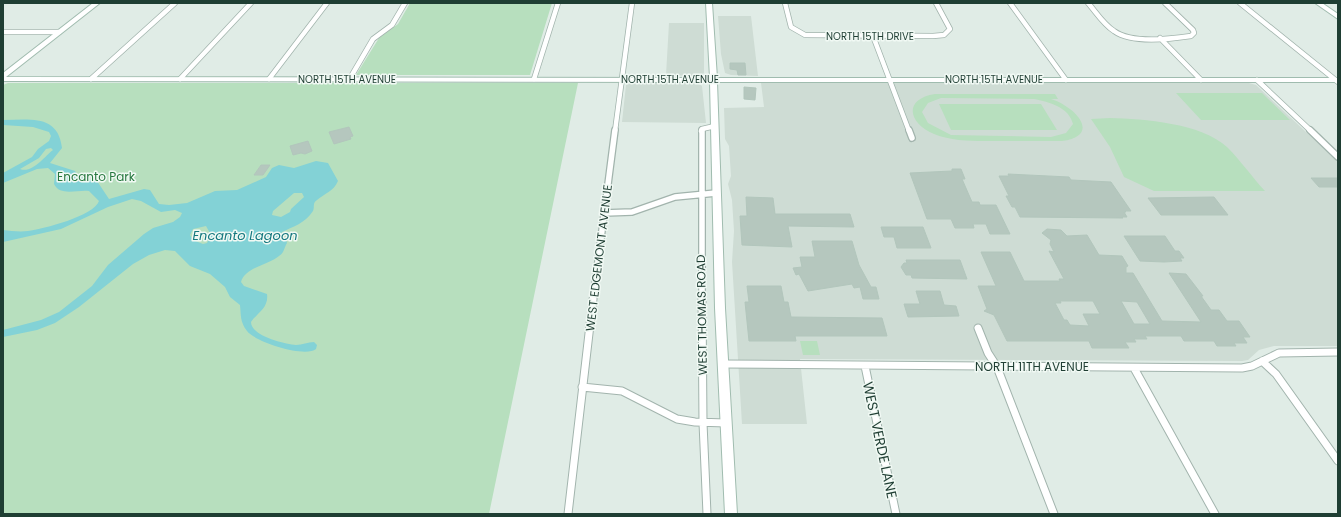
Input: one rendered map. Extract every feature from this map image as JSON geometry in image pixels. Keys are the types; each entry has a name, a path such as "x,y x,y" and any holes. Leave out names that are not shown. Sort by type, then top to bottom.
{"street":[{"path":"3,77 97,3"},
{"path":"90,79 175,3"},
{"path":"180,79 251,3"},
{"path":"269,79 327,3"},
{"path":"349,80 373,39 392,25 405,3"},
{"path":"534,79 558,3"},
{"name":"WEST EDGEMONT AVENUE","path":"568,514 582,388 632,3"},
{"name":"WEST THOMAS ROAD","path":"709,3 723,364 731,514"},
{"name":"NORTH 15TH DRIVE","path":"785,3 789,26 795,32 814,36 933,36 946,34 949,31 949,26 936,3"},
{"path":"1010,3 1066,80"},
{"path":"1088,3 1110,28 1120,35 1134,38 1183,38 1191,36 1194,33 1193,30 1165,3"},
{"path":"1240,3 1337,81"},
{"path":"1318,3 1338,17"},
{"path":"3,32 59,32"},
{"path":"873,36 912,138"},
{"path":"1160,38 1201,80"},
{"name":"NORTH 15TH AVENUE","path":"3,77 90,79 349,80 889,79 1337,81"},
{"path":"1256,80 1338,157"},
{"name":"WEST THOMAS ROAD","path":"707,514 703,423 701,132 702,129 714,126"},
{"path":"604,214 632,212 675,197 716,193"},
{"path":"978,328 988,353 997,366 1054,514"},
{"name":"NORTH 11TH AVENUE","path":"723,364 1242,368 1279,353 1338,352"},
{"path":"1262,361 1276,374 1338,461"},
{"name":"WEST VERDE LANE","path":"865,366 896,514"},
{"path":"1134,368 1215,514"},
{"path":"582,388 609,388 627,393 660,412 678,419 703,423 726,423"}],"shaded area":[{"path":"718,16 751,16 758,76 731,75 725,73 721,54"},
{"path":"669,23 704,23 704,73 697,76 666,75"},
{"path":"629,83 699,84 702,86 706,123 622,122 626,85"},
{"path":"761,83 1249,83 1256,85 1338,162 1338,346 1274,346 1259,350 1248,360 1242,361 800,359 807,424 742,424 732,262 734,231 732,200 728,184 731,176 729,146 725,139 724,108 764,107"}],"green space":[{"path":"410,3 552,3 530,75 356,75 379,38 398,24"},
{"name":"Encanto Park","path":"8,83 578,83 489,514 3,514 3,85"},
{"path":"1176,93 1262,93 1290,120 1201,120"},
{"path":"935,94 1055,94 1058,99 1051,99 1068,108 1075,114 1083,127 1081,133 1074,138 1062,141 957,140 934,134 925,129 914,118 914,106 918,101","holes":["941,98 1034,99 1058,106 1067,113 1073,124 1066,133 1051,137 951,135 928,123 922,112 928,103"]},
{"path":"939,104 1041,104 1057,130 951,130"},
{"path":"1110,118 1155,121 1203,132 1227,147 1265,191 1154,191 1124,177 1110,147 1091,119"},
{"path":"800,341 817,341 820,355 803,355"}],"water":[{"name":"Encanto Lagoon","path":"3,120 32,120 49,124 55,129 62,148 50,163 75,171 79,177 97,181 109,199 144,189 150,190 159,204 169,205 187,203 215,191 237,190 266,177 272,168 279,165 294,168 316,161 328,163 338,181 336,185 315,201 313,211 306,219 282,232 279,236 286,239 287,243 281,255 247,273 241,282 244,286 267,294 264,307 251,322 252,327 256,331 276,341 291,344 298,345 314,342 317,345 316,349 302,352 280,348 252,335 243,325 240,305 230,297 225,287 210,274 190,266 175,251 165,250 149,255 133,264 79,307 55,323 37,330 3,337 3,330 41,320 59,312 92,286 108,265 144,234 153,228 173,222 180,217 182,213 175,210 161,212 141,201 132,199 108,207 61,229 3,242 3,230 28,231 56,225 88,212 95,207 99,201 89,191 70,192 57,188 54,184 55,174 48,168 37,169 3,183 3,173 32,157 38,149 49,141 51,136 49,132 33,127 3,125","holes":["51,148 53,150 34,167 25,170 20,169 39,158 46,149","294,193 302,193 304,197 291,209 290,212 281,217 272,215 273,211","206,226 211,235 207,243 203,244 193,240 190,235 193,229"]}],"building":[{"path":"730,63 745,63 746,75 738,75 737,70 730,69"},
{"path":"744,87 756,88 755,100 744,99"},
{"path":"349,127 353,136 350,137 351,139 334,144 329,132"},
{"path":"308,141 312,151 305,154 301,153 293,155 290,146"},
{"path":"261,165 270,165 263,175 254,175"},
{"path":"952,169 961,169 965,179 962,179 972,202 979,202 980,205 996,205 1010,234 990,234 986,224 973,224 974,228 955,228 951,219 927,219 910,173 952,171"},
{"path":"1008,174 1069,177 1071,180 1111,182 1131,211 1125,211 1126,212 1124,212 1127,217 1122,217 1123,218 1020,217 1015,207 1012,207 1006,196 1009,196 999,176 1009,176"},
{"path":"1311,178 1338,178 1338,187 1319,187"},
{"path":"746,197 773,198 775,214 850,214 854,227 788,226 792,247 742,245 740,216 747,216"},
{"path":"1214,197 1228,215 1161,215 1148,198"},
{"path":"881,227 923,227 931,248 897,248 894,237 884,237"},
{"path":"1047,229 1061,230 1067,236 1087,235 1099,255 1122,256 1128,266 1126,267 1126,273 1133,273 1162,321 1201,322 1169,273 1186,274 1203,296 1201,296 1211,310 1219,310 1227,321 1239,321 1250,337 1243,337 1247,343 1234,343 1236,346 1217,346 1214,341 1184,341 1181,336 1145,336 1147,339 1134,339 1136,342 1125,342 1129,348 1092,348 1089,341 1007,341 994,315 984,311 987,309 978,286 996,286 981,252 1010,252 1024,281 1060,281 1059,279 1064,279 1049,251 1054,252 1050,244 1051,240 1042,233","holes":["1060,301 1093,301 1100,314 1083,314 1089,326 1070,325 1067,320 1064,320 1055,303 1061,303","1121,301 1137,302 1150,324 1134,324"]},
{"path":"1124,236 1165,236 1175,251 1179,251 1184,258 1180,258 1182,261 1140,261"},
{"path":"812,241 852,241 859,265 871,287 876,287 879,299 863,299 860,287 854,288 852,284 808,291 799,274 796,275 793,268 802,267 800,257 815,257"},
{"path":"906,260 960,260 967,279 912,278 911,275 906,275 901,267 904,263 907,263"},
{"path":"747,286 781,286 784,302 788,302 791,317 882,318 887,336 795,336 796,341 749,341 745,302 749,302"},
{"path":"916,291 940,291 944,305 956,306 959,316 908,317 904,304 920,304"}]}
